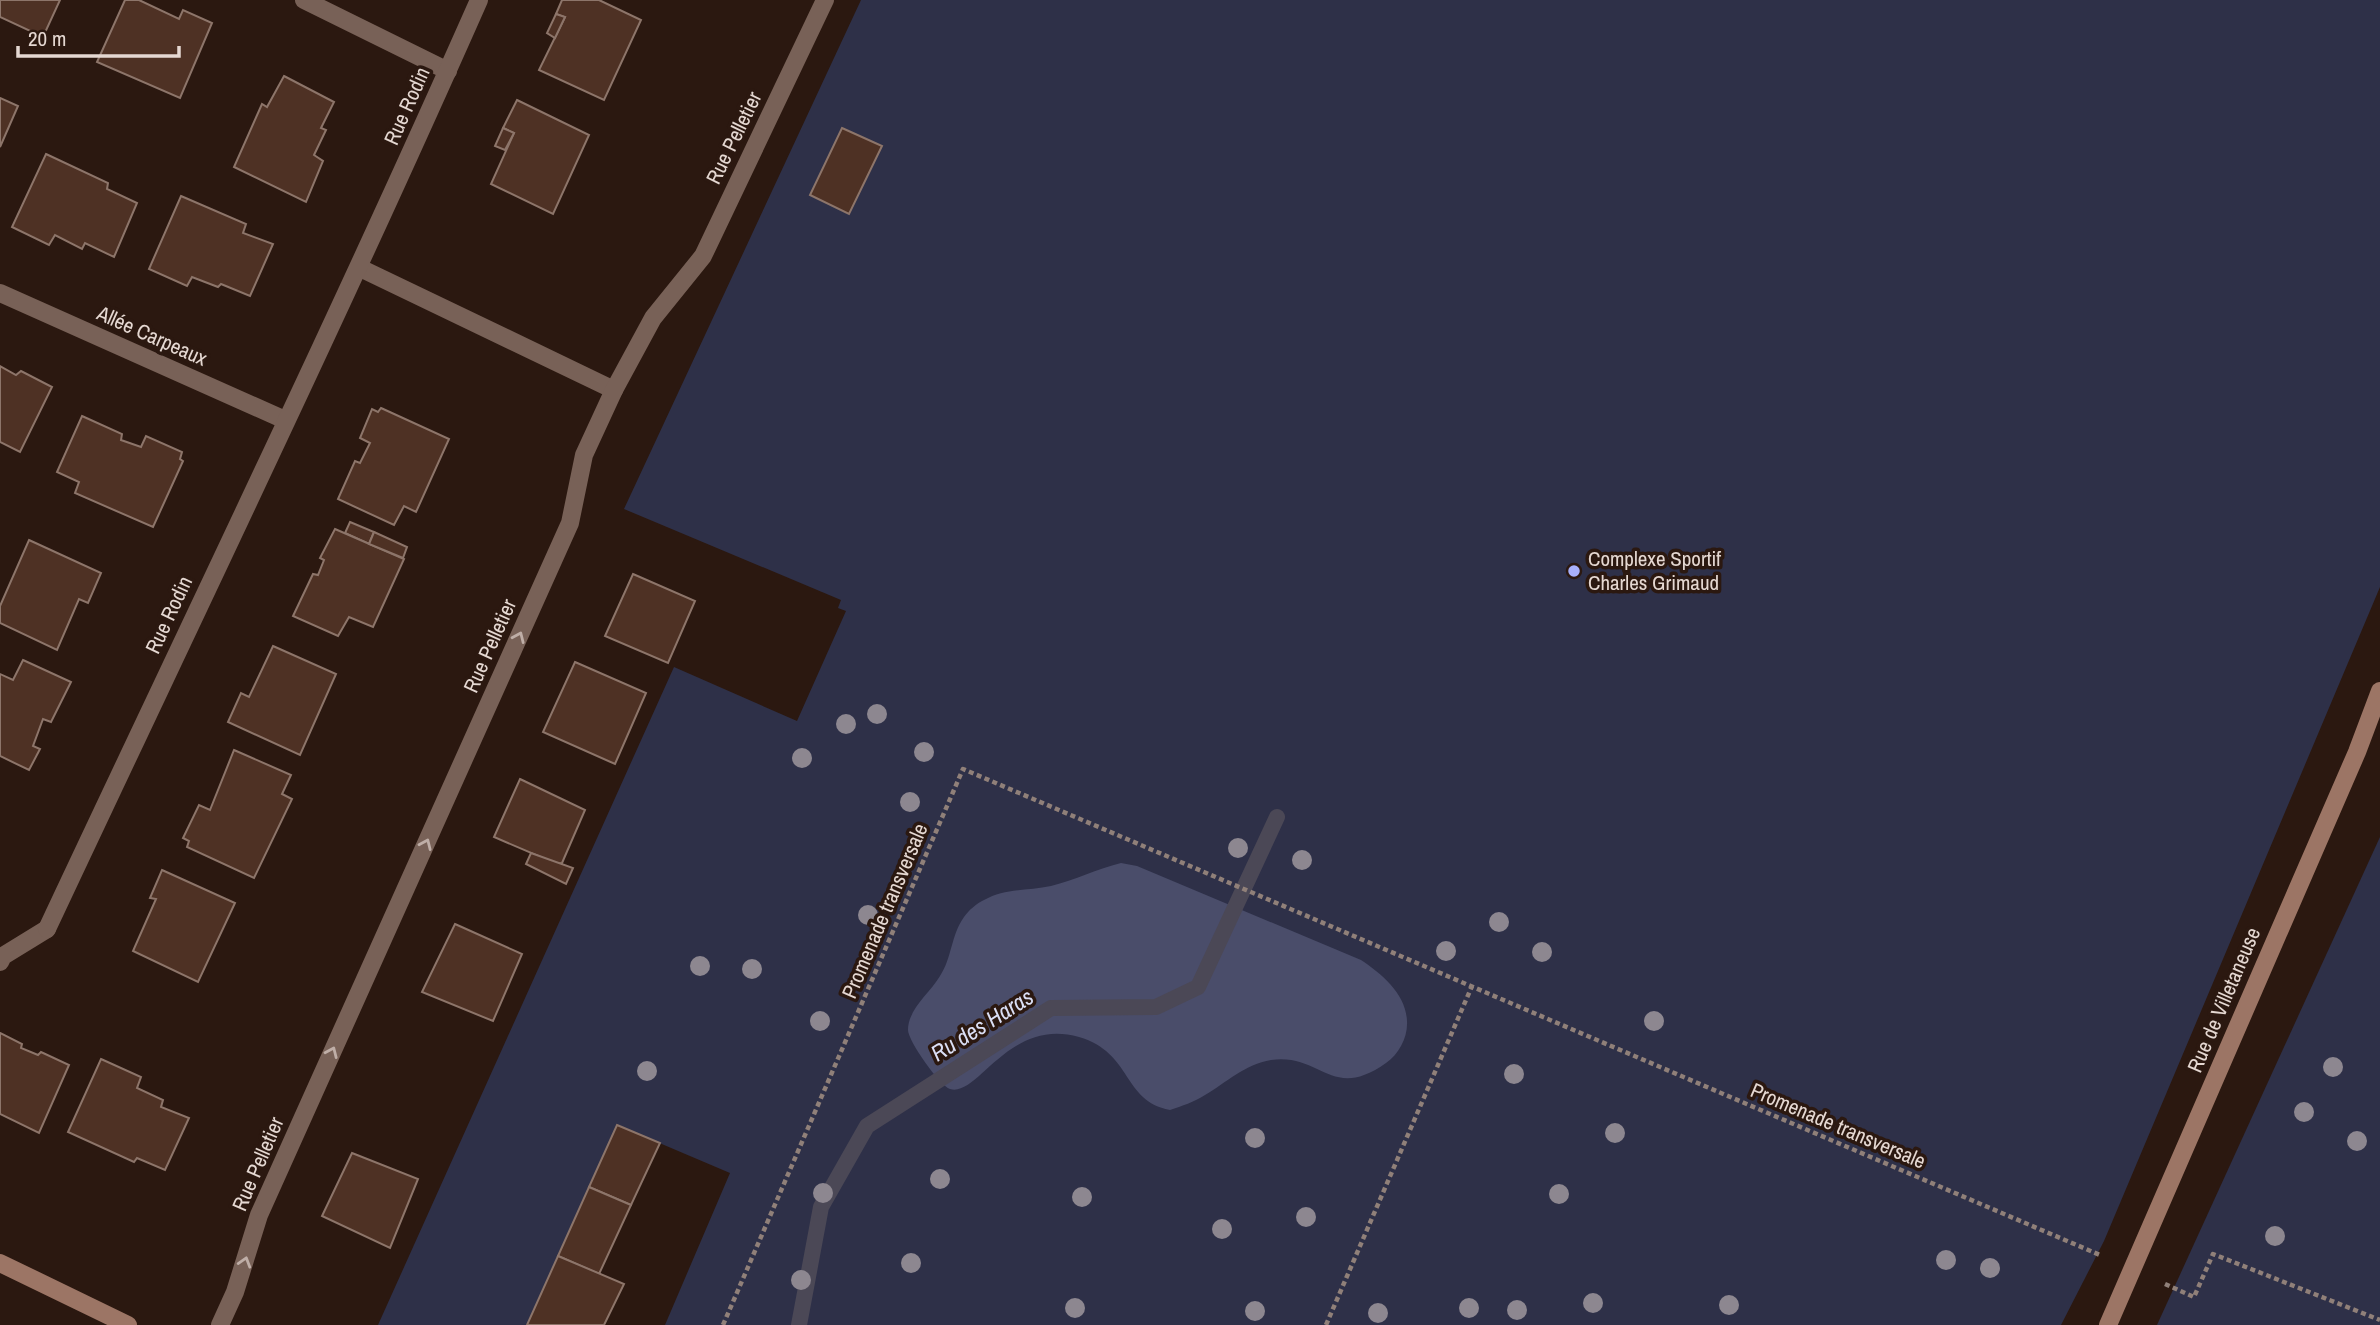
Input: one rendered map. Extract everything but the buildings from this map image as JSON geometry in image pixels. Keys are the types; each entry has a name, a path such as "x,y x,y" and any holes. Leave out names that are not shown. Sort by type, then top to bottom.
{"street":[{"path":"304,0 448,71"},
{"name":"Rue Rodin","path":"0,962 3,956 47,929 285,420 360,268 479,0"},
{"name":"Rue Pelletier","path":"220,1325 235,1292 259,1215 570,523 584,455 614,390 653,318 703,256 825,0"},
{"path":"360,268 614,390"},
{"name":"Allée Carpeaux","path":"0,293 285,420"},
{"name":"Rue de Villetaneuse","path":"2108,1325 2351,765 2380,691"},
{"path":"0,1263 128,1325"}],"path":[{"name":"Promenade transversale","path":"723,1325 963,769 2194,1297 2213,1254 2380,1320"},
{"path":"1326,1325 1472,986"}],"shaded area":[{"name":"Complexe Sportif Charles Grimaud","path":"861,0 2380,0 2380,587 2104,1241 2061,1325 665,1325 730,1173 617,1125 527,1325 378,1325 674,667 797,721 846,611 838,608 841,600 624,509"},
{"path":"2380,837 2380,1325 2157,1325"},
{"path":"1121,863 1137,866 1361,960 1385,978 1398,994 1406,1011 1407,1027 1399,1050 1386,1063 1367,1074 1352,1078 1339,1077 1288,1060 1262,1062 1244,1070 1197,1100 1170,1110 1143,1097 1119,1065 1096,1044 1079,1037 1054,1034 1033,1038 1014,1047 961,1089 945,1086 919,1053 908,1030 915,1008 944,969 956,931 966,914 981,902 1000,893 1051,886"}],"waterway":[{"name":"Ru des Haras","path":"799,1325 821,1207 867,1126 1051,1008 1156,1007 1198,987 1277,817"}],"place":[{"name":"Complexe Sportif Charles Grimaud","path":"1574,571"}]}
